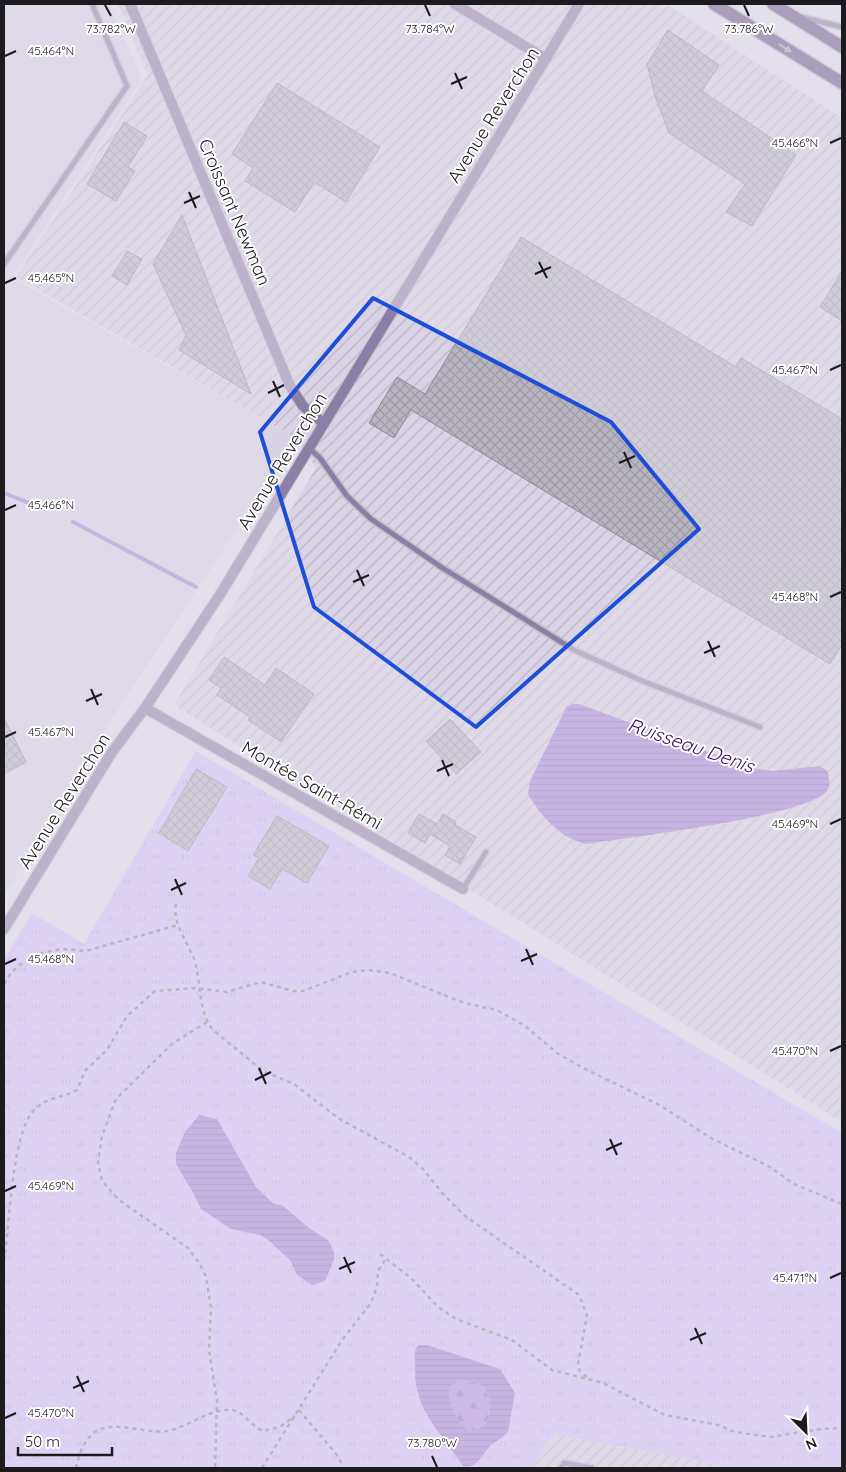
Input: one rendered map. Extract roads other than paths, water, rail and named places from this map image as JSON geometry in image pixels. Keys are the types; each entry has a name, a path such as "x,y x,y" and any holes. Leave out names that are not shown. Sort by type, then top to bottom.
{"main road":[{"path":"714,4 842,83"},
{"path":"773,4 842,47"}],"street":[{"name":"Croissant Newman","path":"130,4 290,386 303,406 324,424"},
{"path":"455,4 546,59"},
{"name":"Avenue Reverchon","path":"4,928 112,752 145,708 221,593 579,4"},
{"name":"Montée Saint-Rémi","path":"145,708 463,889"}],"lane":[{"path":"4,264 128,86 92,4"},
{"path":"790,14 842,27"},
{"path":"309,448 320,458 352,502 371,519 561,643 640,680 760,727"},
{"path":"463,889 486,852"},
{"path":"561,1468 564,1463 592,1468"}],"waterway":[{"name":"Ruisseau Denis","path":"4,493 44,509"},
{"name":"Ruisseau Denis","path":"73,522 196,587"}]}
